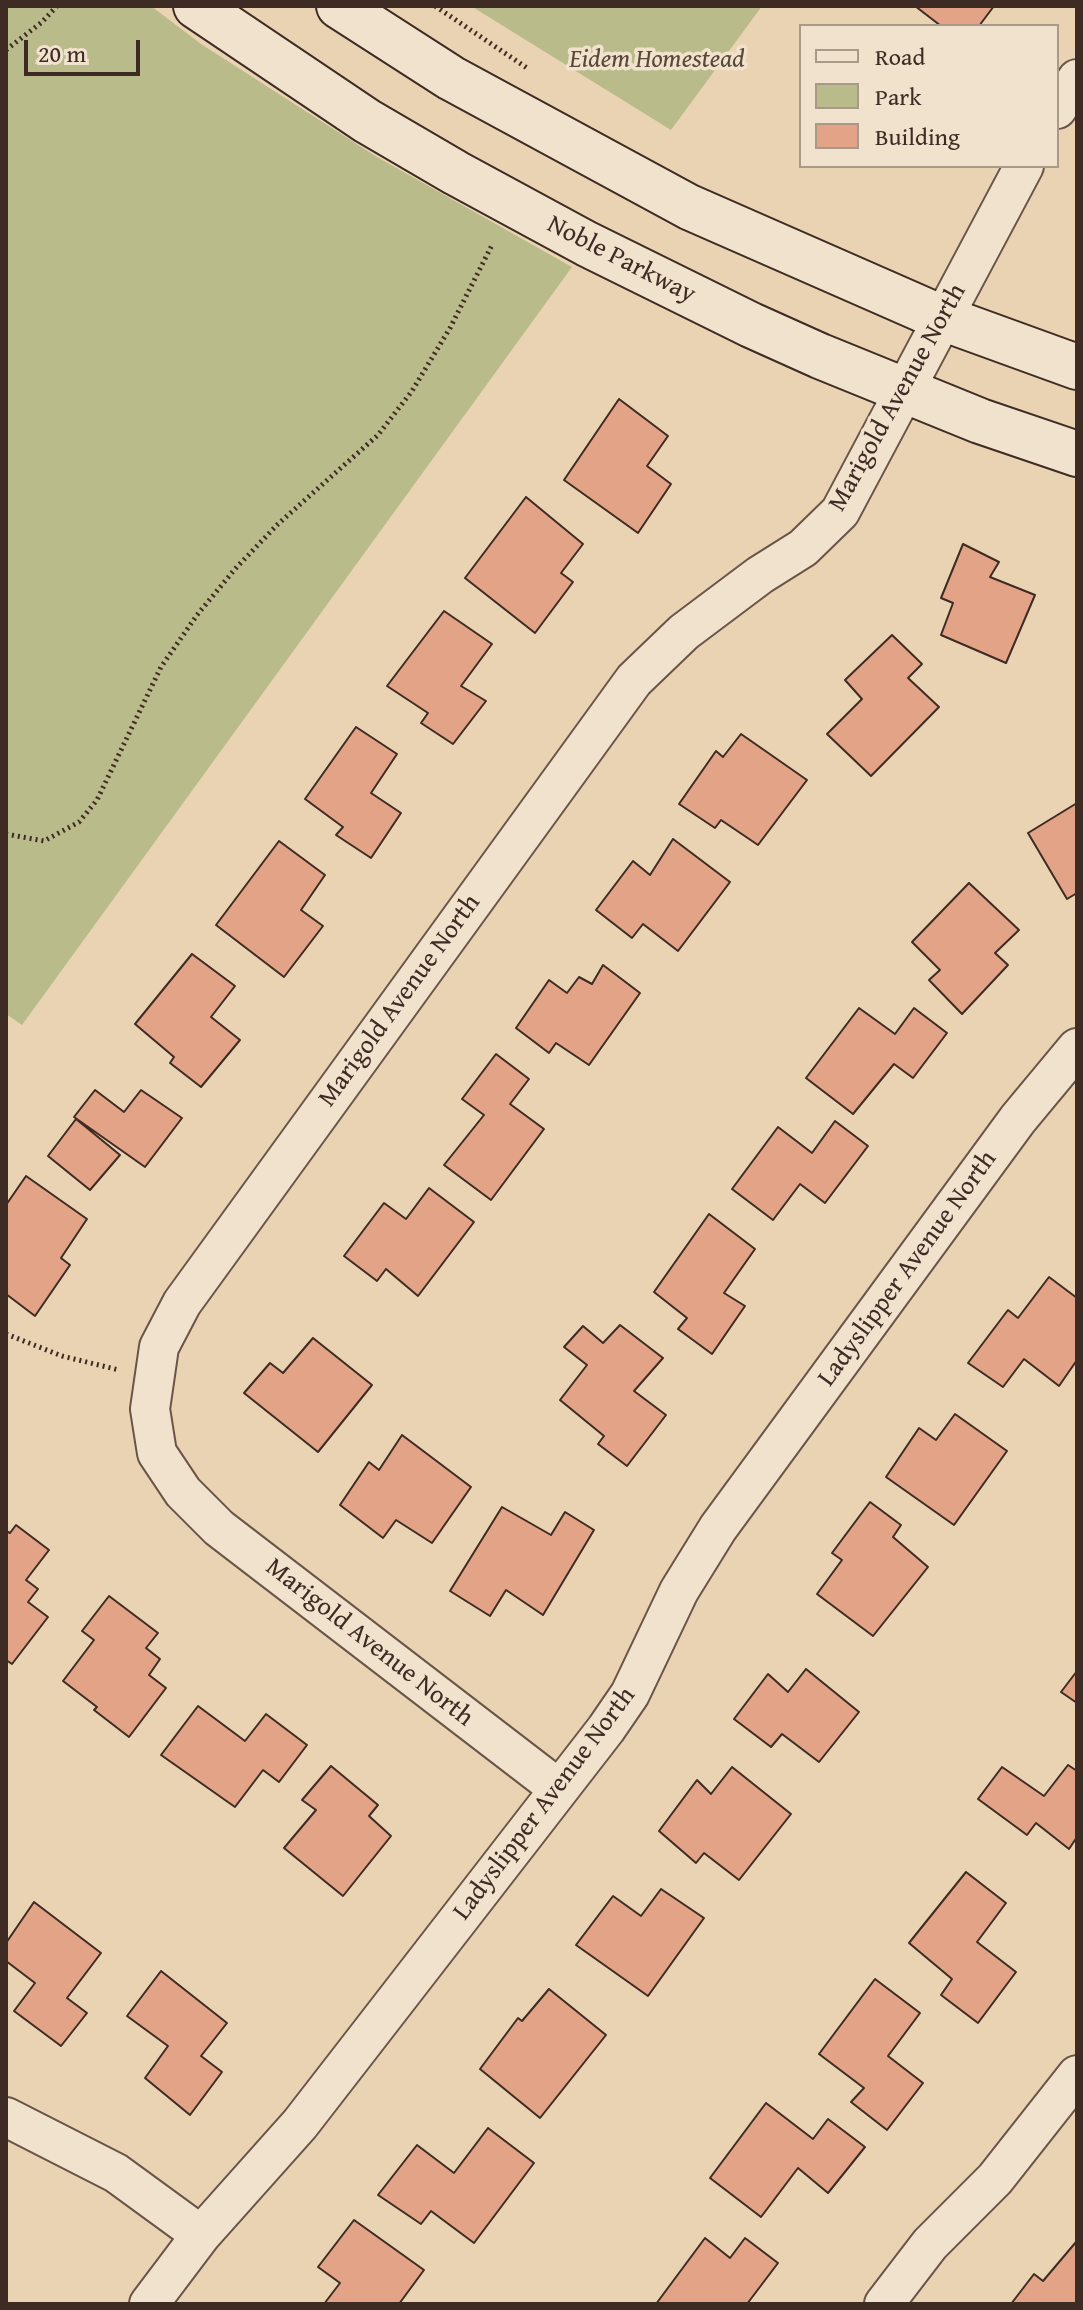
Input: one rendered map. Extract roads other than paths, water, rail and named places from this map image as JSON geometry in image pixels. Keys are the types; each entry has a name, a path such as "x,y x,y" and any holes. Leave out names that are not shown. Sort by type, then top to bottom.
{"main road":[{"name":"Noble Parkway","path":"196,6 367,121 456,173 681,292 904,391 1077,454"},
{"path":"339,6 451,78 689,207 942,318 1077,367"}],"street":[{"path":"1059,106 1077,79"},
{"name":"Marigold Avenue North","path":"559,1789 219,1528 183,1492 157,1453 150,1409 159,1347 182,1303 634,680 684,632 760,575 803,548 840,512 1023,168"},
{"name":"Ladyslipper Avenue North","path":"149,2304 201,2235 300,2124 630,1694 679,1591 718,1528 1018,1119 1077,1048"},
{"path":"884,2304 930,2244 995,2179 1077,2075"},
{"path":"6,2117 116,2173 201,2235"}],"park label":[{"name":"Eidem Homestead","path":"657,60"}]}
